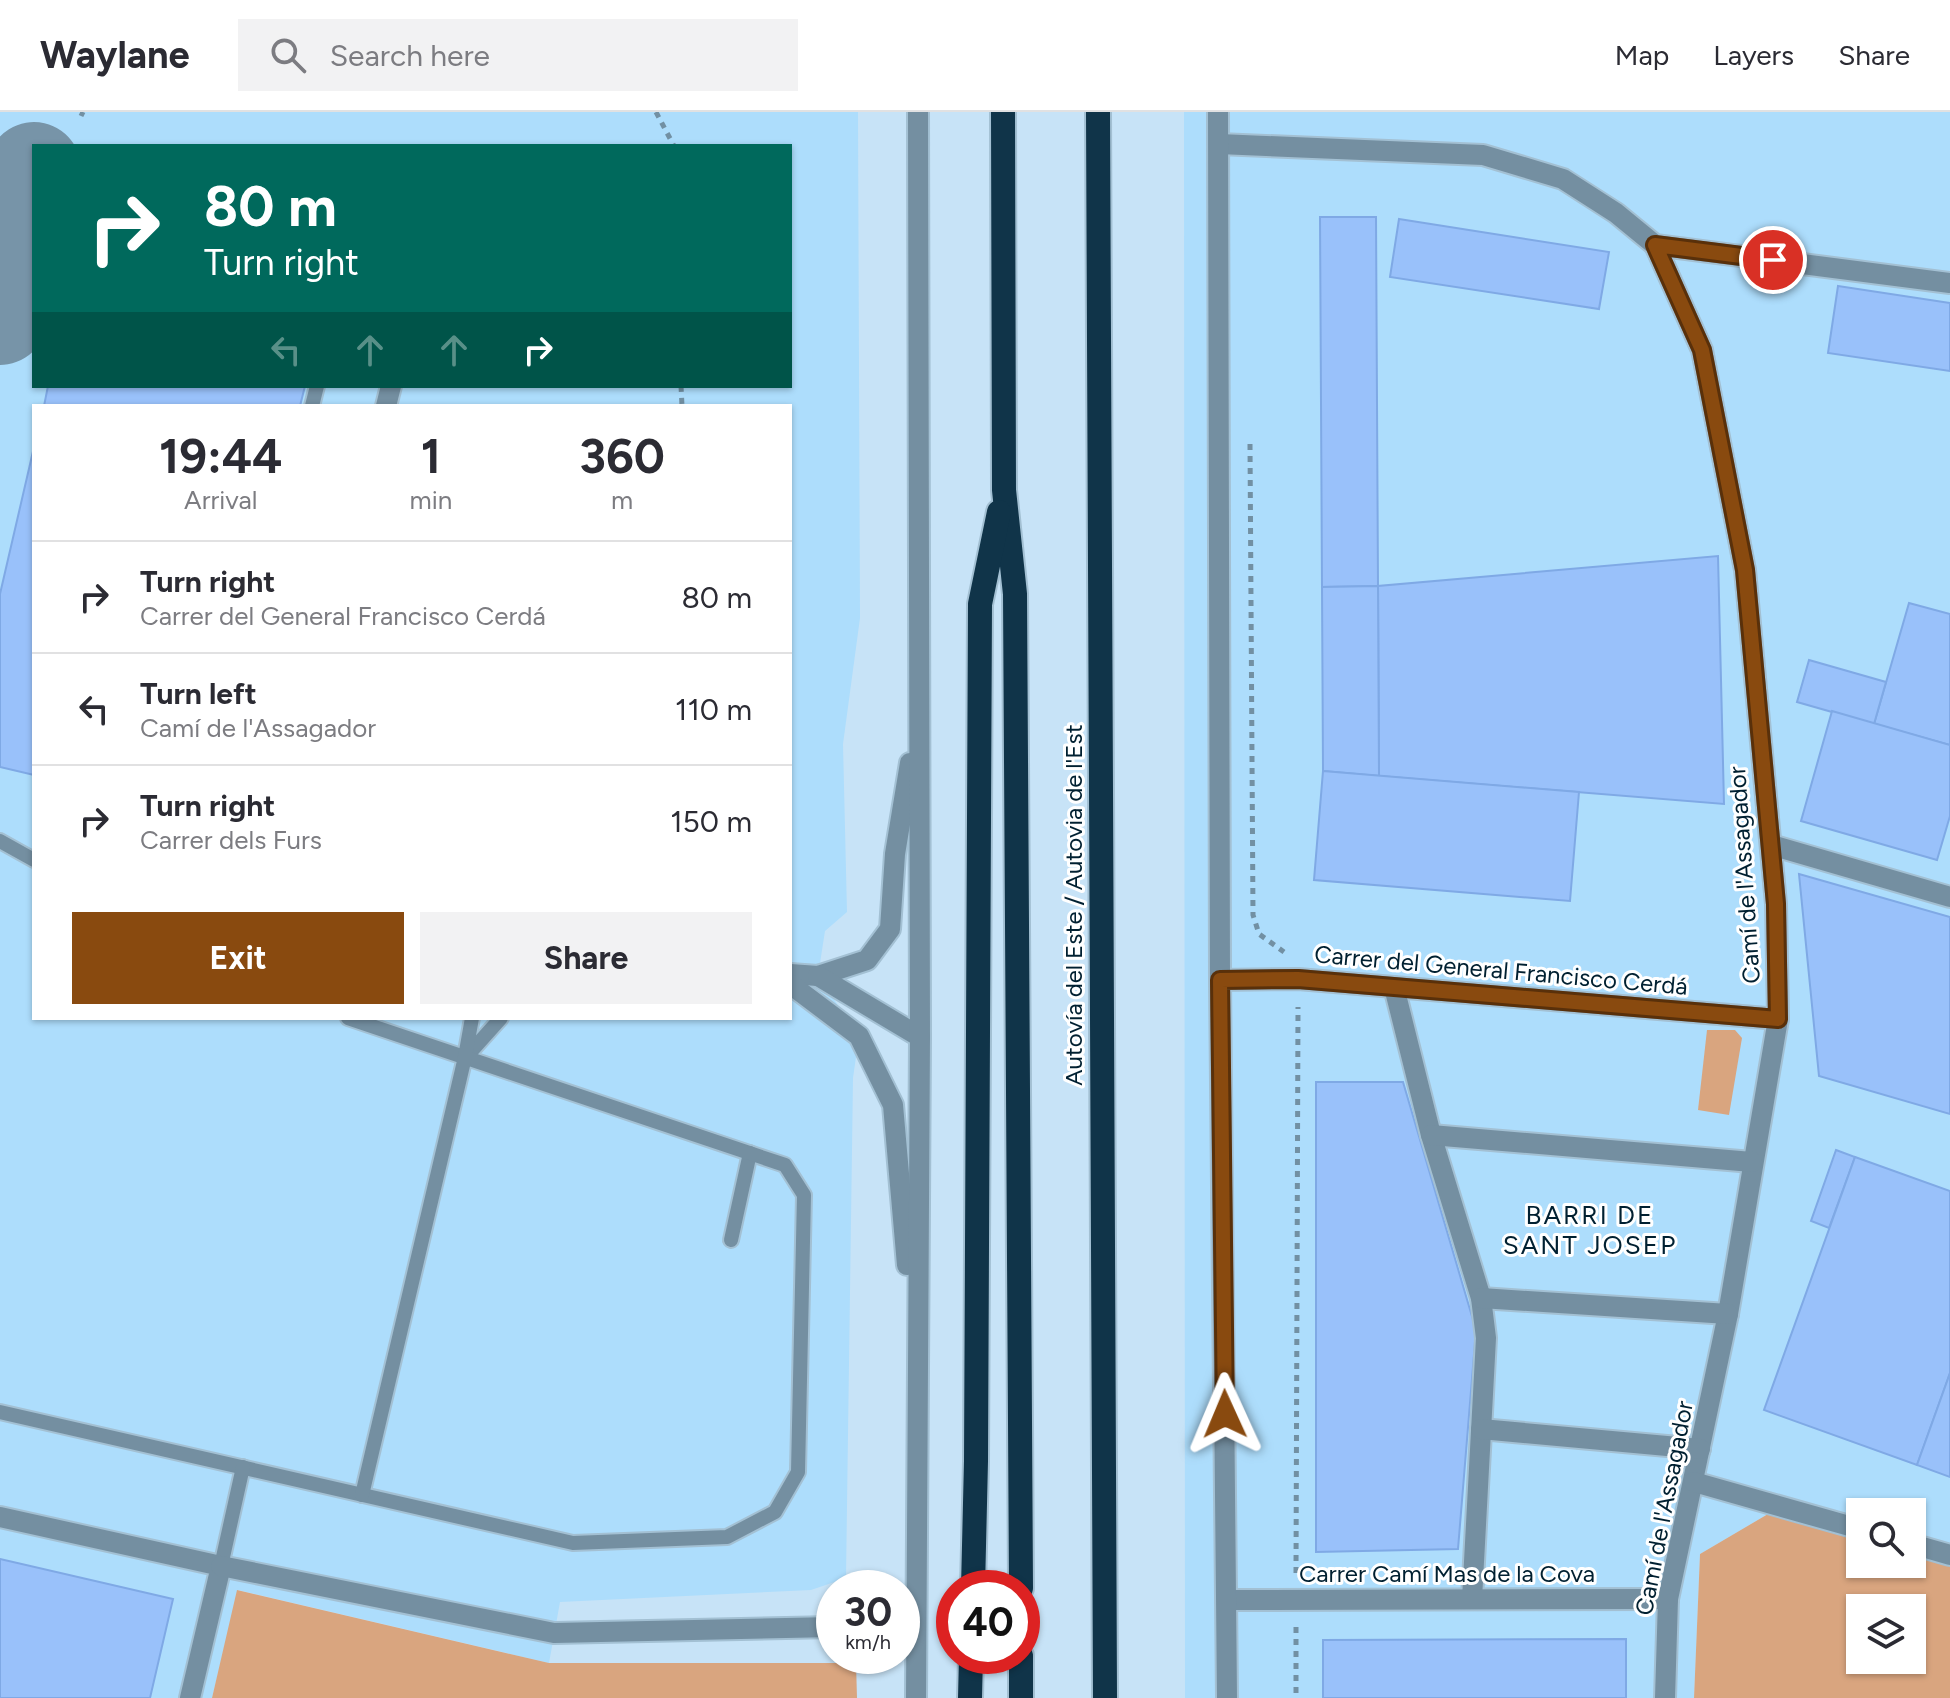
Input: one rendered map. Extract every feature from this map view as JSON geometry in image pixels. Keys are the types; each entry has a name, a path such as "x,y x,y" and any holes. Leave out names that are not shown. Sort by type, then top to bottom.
{"highway":[{"path":"1003,112 1004,490 1015,594 1021,1570"},
{"name":"Autovía del Este / Autovia de l'Est","path":"1098,112 1105,1698"},
{"path":"974,1570 977,1445 980,604 1004,490"},
{"path":"970,1698 971,1674"},
{"path":"1021,1674 1021,1698"}],"street":[{"path":"911,1570 917,1391 920,1037 918,112"},
{"path":"1218,112 1220,980 1227,1698"},
{"path":"1219,144 1483,155 1563,179 1616,213 1655,245 1950,283"},
{"name":"Camí de l'Assagador","path":"1655,245 1702,350 1745,570 1776,904 1778,1019 1728,1314 1668,1599 1665,1698"},
{"path":"792,974 818,976 867,960 890,929 895,854 920,704"},
{"path":"1771,845 1950,897"},
{"path":"818,976 920,1037"},
{"name":"Carrer del General Francisco Cerdá","path":"1220,980 1298,979 1778,1019"},
{"path":"792,986 859,1036 893,1105 917,1391"},
{"path":"1394,987 1431,1135 1481,1298 1486,1338 1472,1599"},
{"path":"1431,1135 1752,1162"},
{"path":"1481,1298 1728,1314"},
{"path":"1481,1429 1700,1449"},
{"path":"1694,1482 1846,1525"},
{"path":"0,1517 221,1566 554,1633 816,1627"},
{"path":"1926,1548 1950,1555"},
{"path":"190,1698 221,1566"},
{"name":"Carrer Camí Mas de la Cova","path":"1227,1600 1668,1599"},
{"path":"914,1674 916,1698"}],"lane":[{"path":"0,841 32,859"},
{"path":"0,1412 573,1543 727,1537 775,1512 798,1472 804,1195 785,1165 354,1020"},
{"path":"362,1495 472,1020"},
{"path":"465,1057 499,1020"},
{"path":"731,1240 750,1153"},
{"path":"221,1566 243,1467"}],"path":[{"path":"656,112 673,144"},
{"path":"1250,443 1253,915 1259,934 1298,962 1296,1698"}],"shaded area":[{"path":"0,112 858,112 860,618 843,744 847,912 825,931 818,976 859,1036 853,1078 846,1570 816,1570 816,1588 811,1590 560,1602 549,1663 238,1590 212,1698 0,1698"},
{"path":"1184,112 1950,112 1950,1566 1926,1560 1926,1498 1846,1498 1846,1537 1768,1514 1700,1554 1694,1698 1185,1698"},
{"path":"1707,1030 1735,1030 1742,1038 1729,1115 1698,1110"},
{"path":"1768,1514 1846,1537 1846,1578 1926,1578 1926,1560 1950,1566 1950,1698 1694,1698 1700,1554"},
{"path":"237,1590 549,1663 816,1663 816,1674 856,1674 857,1698 212,1698"}],"building":[{"path":"1320,217 1376,217 1378,586 1322,587"},
{"path":"1399,219 1609,252 1599,309 1390,277"},
{"path":"1838,286 1950,303 1950,371 1828,353"},
{"path":"48,388 304,388 300,404 44,404"},
{"path":"32,456 32,775 0,767 0,594"},
{"path":"1718,556 1724,804 1379,776 1378,586"},
{"path":"1378,586 1379,776 1323,771 1322,587"},
{"path":"1909,603 1950,614 1950,745 1874,724"},
{"path":"1809,660 1886,682 1874,724 1797,702"},
{"path":"1832,711 1950,745 1950,816 1937,860 1801,821"},
{"path":"1323,771 1579,792 1570,901 1314,880"},
{"path":"1799,874 1950,917 1950,1114 1819,1076"},
{"path":"1316,1082 1403,1082 1476,1330 1458,1549 1316,1552"},
{"path":"1836,1150 1855,1157 1829,1228 1811,1221"},
{"path":"1855,1157 1950,1191 1950,1373 1917,1465 1764,1410"},
{"path":"1950,1373 1950,1477 1917,1465"},
{"path":"0,1559 173,1599 150,1698 0,1698"},
{"path":"1626,1639 1626,1698 1323,1698 1323,1640"}],"taxiway":[{"path":"0,318 32,178"}],"district":[{"name":"BARRI DE SANT JOSEP","path":"1590,1230"}],"route":[{"path":"1225,1414 1220,980 1298,979 1778,1019 1776,904 1745,570 1702,350 1655,245 1773,260"}]}
